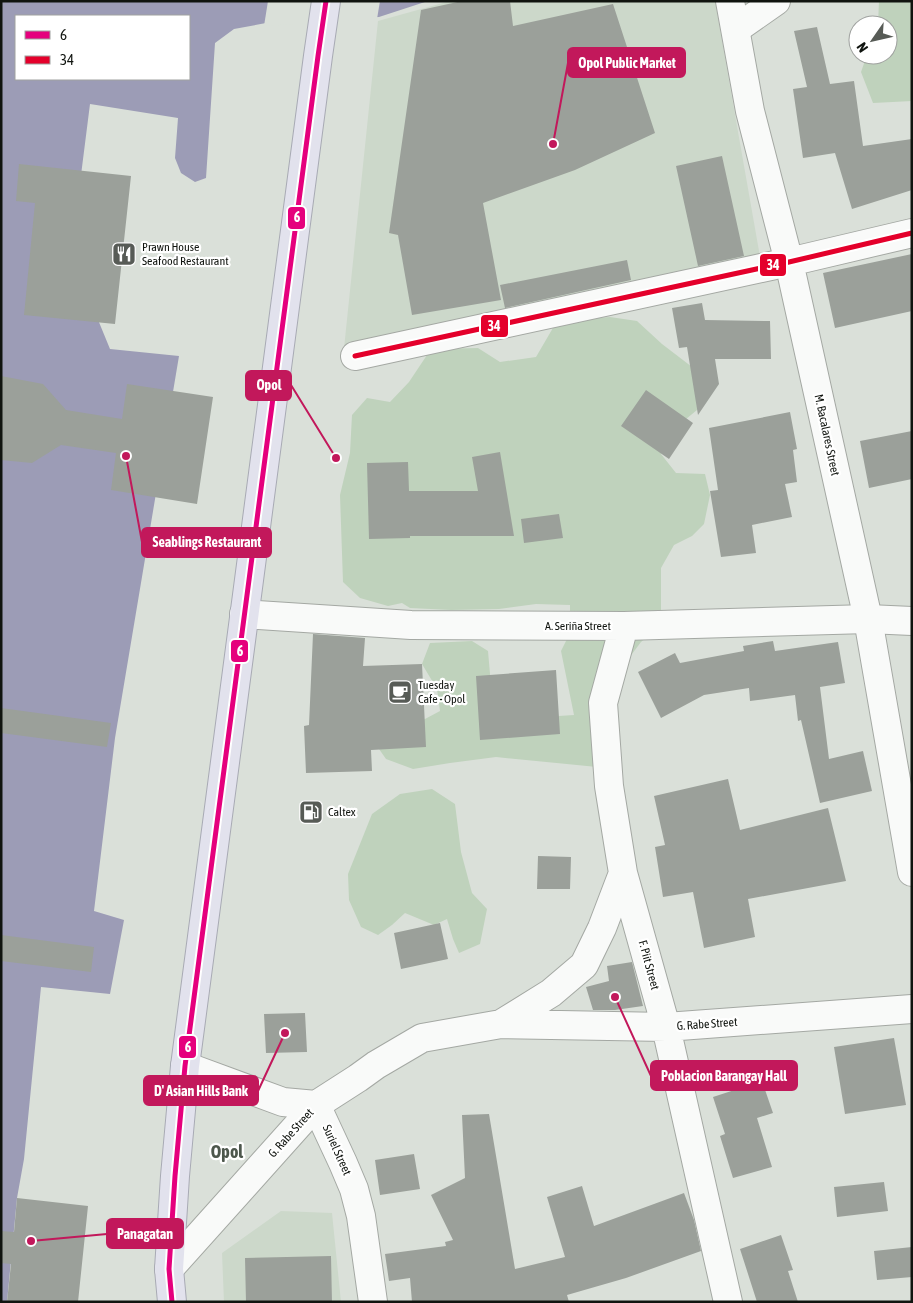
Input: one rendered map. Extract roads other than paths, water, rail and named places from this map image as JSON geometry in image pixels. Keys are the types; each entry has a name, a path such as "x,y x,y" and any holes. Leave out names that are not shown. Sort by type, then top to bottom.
{"highway":[{"path":"172,1302 169,1270 184,1066 326,1"}],"street":[{"name":"M. Bacalares Street","path":"730,1 750,111 789,262 868,620 912,872"},
{"path":"736,28 776,1"},
{"path":"354,356 789,262 912,233"},
{"name":"A. Seriña Street","path":"244,614 411,625 624,626 868,620 912,621"},
{"name":"F. Piit Street","path":"624,626 604,703 609,786 623,872 666,1027 728,1302"},
{"name":"G. Rabe Street","path":"501,1024 552,994 584,965 602,928 623,872"},
{"name":"G. Rabe Street","path":"169,1270 316,1105 376,1065 422,1038 501,1024 666,1027 912,1009"},
{"path":"184,1066 283,1102 316,1105"},
{"name":"Suriel Street","path":"316,1105 354,1189 361,1216 373,1302"}],"water":[{"path":"1,1 428,1 379,17 266,23 234,29 215,43 206,178 195,182 181,173 175,158 178,118 90,104 71,254 110,349 179,356 115,738 94,911 124,920 110,994 41,987 24,1159 17,1198 7,1302 1,1302"}],"place":[{"name":"Opol Public Market","path":"553,144"},
{"name":"Prawn House Seafood Restaurant","path":"124,254"},
{"name":"Seablings Restaurant","path":"126,456"},
{"name":"Opol","path":"336,458"},
{"name":"Tuesday Cafe - Opol","path":"400,692"},
{"name":"Caltex","path":"311,812"},
{"name":"Poblacion Barangay Hall","path":"615,997"},
{"name":"D' Asian Hills Bank","path":"285,1033"},
{"name":"Panagatan","path":"31,1241"}],"district":[{"name":"Opol","path":"227,1151"}]}
